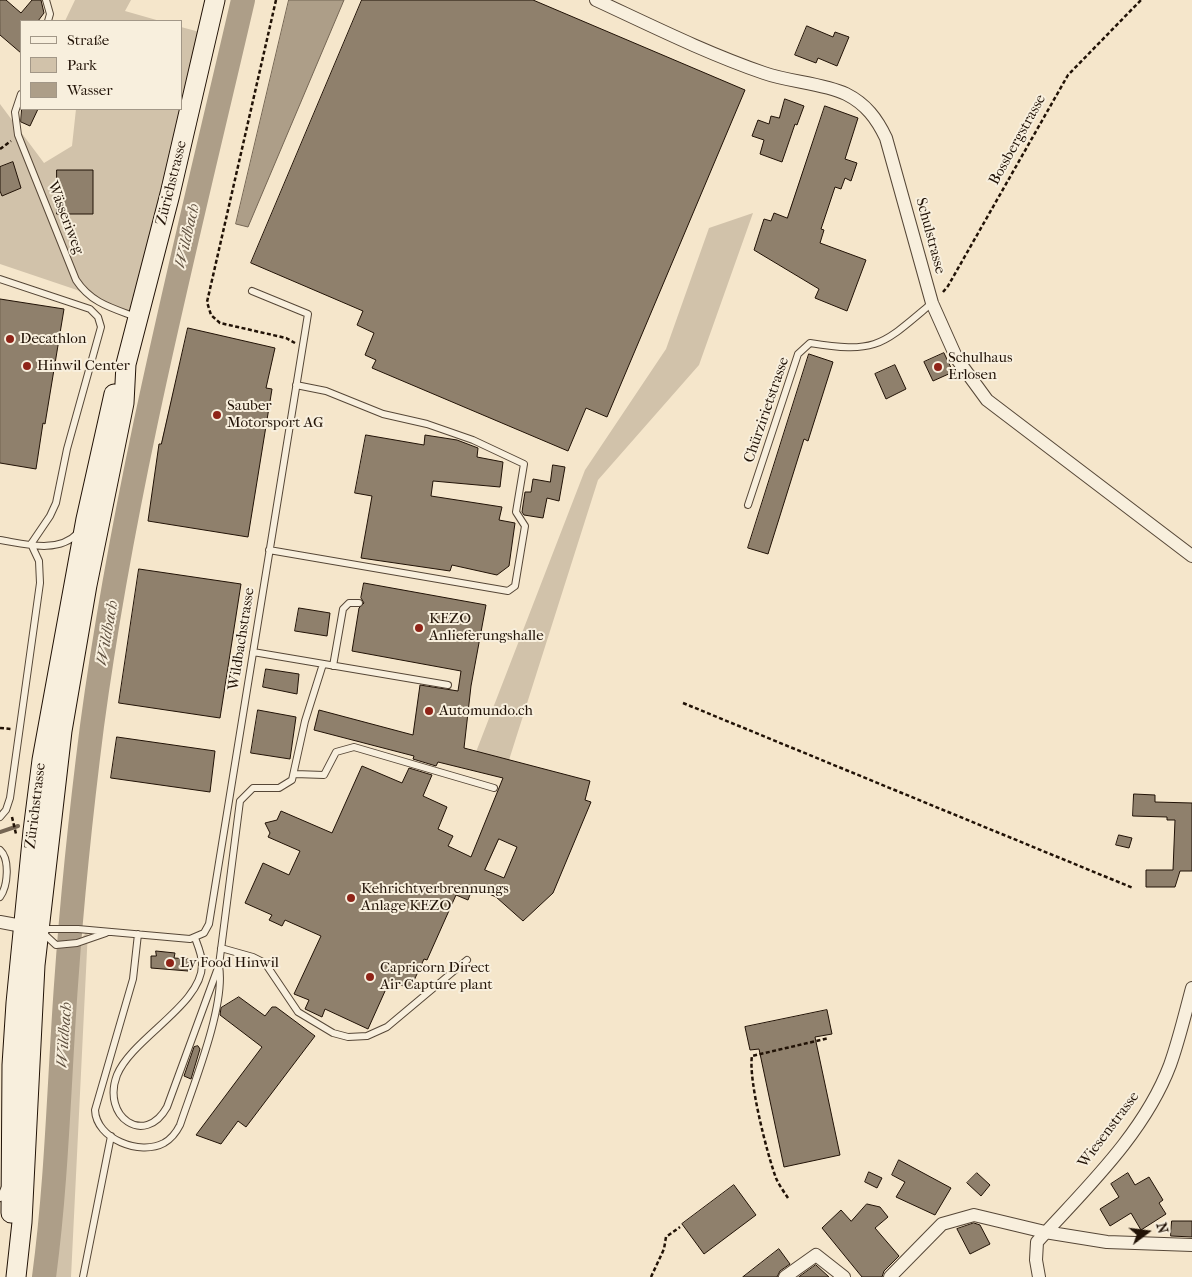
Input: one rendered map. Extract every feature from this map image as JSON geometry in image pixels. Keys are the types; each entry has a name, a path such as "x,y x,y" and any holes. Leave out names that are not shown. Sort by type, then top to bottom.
{"main road":[{"name":"Zürichstrasse","path":"16,1256 22,1222 30,927 42,760 86,519 105,429 112,400 126,364 170,194 215,0"},
{"name":"Zürichstrasse","path":"16,1277 10,1178 12,1065 30,927 87,585 124,403 126,364"}],"street":[{"name":"Schulstrasse","path":"596,0 713,55 771,76 844,93 862,104 877,119 886,138 932,304 956,359 987,400 1192,556"},
{"path":"0,922 30,927"},
{"name":"Wiesenstrasse","path":"1039,1277 1036,1260 1037,1242 1113,1158 1148,1110 1169,1066 1192,988"},
{"path":"890,1277 942,1224 974,1215 1045,1232 1107,1242 1192,1245"},
{"path":"785,1277 816,1255 844,1277"}],"lane":[{"path":"46,0 50,14 48,20"},
{"name":"Wässeriweg","path":"20,97 15,112 18,135 76,280 87,294 96,301 137,318"},
{"path":"0,279 83,306 94,312 101,327 67,449 56,504 31,544"},
{"name":"Wildbachstrasse","path":"195,938 204,933 211,920 308,314 252,291"},
{"name":"Chürzirietstrasse","path":"748,505 798,354 810,343 847,349 875,345 888,339 932,304"},
{"path":"269,550 508,591 515,586 525,526 516,512 524,464 473,440 427,424 383,414 326,391 296,385"},
{"path":"0,540 55,546 66,543 77,534 86,519"},
{"path":"0,817 6,810 10,798 40,583 39,561 31,544"},
{"path":"333,666 343,609 349,603 360,603"},
{"path":"253,652 448,685"},
{"path":"30,927 195,938 202,962 198,980 179,1007 129,1056 116,1077 115,1106 120,1116 130,1123 147,1125 157,1120 164,1113 219,965 240,801 253,788 284,787 295,774 304,721 323,664"},
{"path":"295,774 324,775 336,752 354,747 494,788"},
{"path":"0,850 4,853 6,862 5,885 0,897"},
{"path":"30,927 56,945 77,943 111,932"},
{"path":"138,934 133,979 95,1110 98,1125 110,1136 131,1144 148,1147 164,1143 175,1133 210,1035 221,977 219,965"},
{"path":"221,948 265,963 298,1012 333,1033 348,1036 367,1036 387,1027 467,960"},
{"path":"83,1277 110,1136"},
{"path":"0,1198 10,1178"}],"path":[{"path":"276,0 208,296 208,307 211,315 220,323 290,339 302,350"},
{"name":"Bossbergstrasse","path":"932,304 948,286 1068,75 1141,0"},
{"path":"683,703 1133,888"},
{"path":"13,821 17,838"},
{"path":"788,1198 776,1179 762,1125 750,1068 752,1056 829,1038"},
{"path":"651,1277 664,1249 666,1237 680,1227"}],"green space":[{"path":"75,0 131,0 125,11 156,20 65,20"},
{"path":"182,27 207,34 137,318 106,307 77,290 0,264 0,104 44,163 72,146 76,110 182,110"},
{"path":"753,213 699,365 598,480 509,760 476,752 585,470 666,349 709,228"},
{"path":"88,930 71,1277 36,1277 57,971"}],"water":[{"path":"289,0 344,0 248,227 236,224"}],"building":[{"path":"0,0 6,0 21,13 32,0 41,0 44,13 39,20 20,20 20,52 0,35"},
{"path":"362,0 533,0 745,90 607,417 586,408 568,451 372,368 376,360 365,355 374,333 357,325 363,311 251,263"},
{"path":"807,26 833,37 835,32 849,37 837,66 818,58 816,63 795,55"},
{"path":"785,99 804,106 797,125 795,124 782,162 760,154 764,140 752,136 758,120 769,124 771,116 779,118"},
{"path":"825,106 858,118 845,159 857,163 851,181 845,178 841,189 835,187 821,229 824,230 820,243 866,260 847,311 815,298 819,289 754,250 764,219 771,221 774,213 787,218"},
{"path":"22,110 38,110 30,126 21,122"},
{"path":"13,162 21,188 2,196 0,191 0,167"},
{"path":"57,170 93,170 93,214 57,214"},
{"name":"Hinwil Center","path":"0,299 64,309 36,469 0,463"},
{"name":"Sauber Motorsport AG","path":"188,328 275,348 266,388 272,389 248,537 148,521 159,444 161,444"},
{"name":"Schulhaus Erlosen","path":"944,353 953,372 933,381 924,362"},
{"path":"809,354 833,362 808,441 804,439 768,554 748,548"},
{"path":"895,365 906,389 886,399 875,374"},
{"path":"366,435 424,445 425,435 457,440 478,448 477,457 503,462 500,487 433,481 431,496 502,507 499,520 515,523 509,566 497,575 452,565 450,571 361,558 372,496 355,493"},
{"path":"553,465 565,467 559,501 547,498 543,518 524,515 522,512 525,492 531,492 533,479 550,482"},
{"path":"139,569 241,584 220,718 119,703"},
{"path":"364,583 486,605 471,686 464,748 590,781 585,800 591,802 553,893 523,921 496,897 473,887 468,900 456,895 427,960 424,959 410,989 390,980 368,1029 325,1009 322,1017 305,1009 309,1000 294,994 321,936 285,920 282,926 269,920 272,915 245,903 263,863 289,875 300,851 268,837 270,833 265,823 277,820 281,811 332,833 362,766 402,783 409,768 432,775 423,796 447,807 438,829 453,836 448,846 471,857 503,778 438,762 436,766 413,759 414,756 314,730 319,710 413,735 420,685 458,691 461,671 352,651 359,608 364,603 361,598","holes":["499,839 517,847 504,878 485,870"]},
{"path":"299,608 330,613 327,636 295,631"},
{"path":"266,669 299,674 297,694 263,687"},
{"path":"258,710 296,717 290,759 251,753"},
{"path":"117,737 215,751 210,792 111,778"},
{"path":"1134,794 1155,795 1155,802 1192,803 1192,871 1180,871 1175,887 1146,887 1146,870 1173,870 1175,820 1167,820 1167,817 1133,816"},
{"path":"1119,835 1132,838 1129,848 1116,845"},
{"name":"Ly Food Hinwil","path":"156,951 175,953 174,958 189,959 188,971 151,968 151,956 156,956"},
{"path":"239,997 265,1016 272,1007 276,1007 315,1036 246,1127 238,1121 221,1144 196,1135 262,1047 220,1015 221,1008"},
{"path":"827,1010 832,1034 815,1037 840,1155 784,1167 759,1049 750,1050 745,1027"},
{"path":"198,1046 200,1049 191,1079 184,1076 194,1047"},
{"path":"899,1160 951,1188 935,1215 896,1197 905,1182 892,1175"},
{"path":"869,1172 882,1178 877,1188 865,1182"},
{"path":"977,1173 990,1185 981,1196 967,1183"},
{"path":"1128,1173 1135,1185 1149,1177 1163,1200 1159,1203 1166,1214 1141,1230 1131,1213 1110,1226 1100,1209 1119,1197 1111,1184"},
{"path":"734,1185 756,1215 704,1254 682,1224"},
{"path":"867,1204 880,1207 888,1217 875,1228 899,1256 884,1271 882,1277 862,1277 822,1228 841,1210 851,1221"},
{"path":"1172,1221 1192,1221 1192,1237 1171,1236"},
{"path":"974,1223 980,1225 990,1244 970,1254 957,1229"},
{"path":"779,1249 790,1264 780,1271 777,1277 743,1277"},
{"path":"816,1265 829,1277 799,1277"}],"waterway":[{"name":"Wildbach","path":"44,1277 55,1168 74,888 92,726 106,634 122,543 159,362 243,0"},
{"path":"0,832 18,826"}],"place":[{"name":"Decathlon","path":"10,339"},
{"name":"Hinwil Center","path":"27,366"},
{"name":"Schulhaus Erlosen","path":"938,367"},
{"name":"Sauber Motorsport AG","path":"217,415"},
{"name":"KEZO Anlieferungshalle","path":"419,628"},
{"name":"Automundo.ch","path":"429,711"},
{"name":"Kehrichtverbrennungs Anlage KEZO","path":"351,898"},
{"name":"Ly Food Hinwil","path":"170,963"},
{"name":"Capricorn Direct Air Capture plant","path":"370,977"}]}
